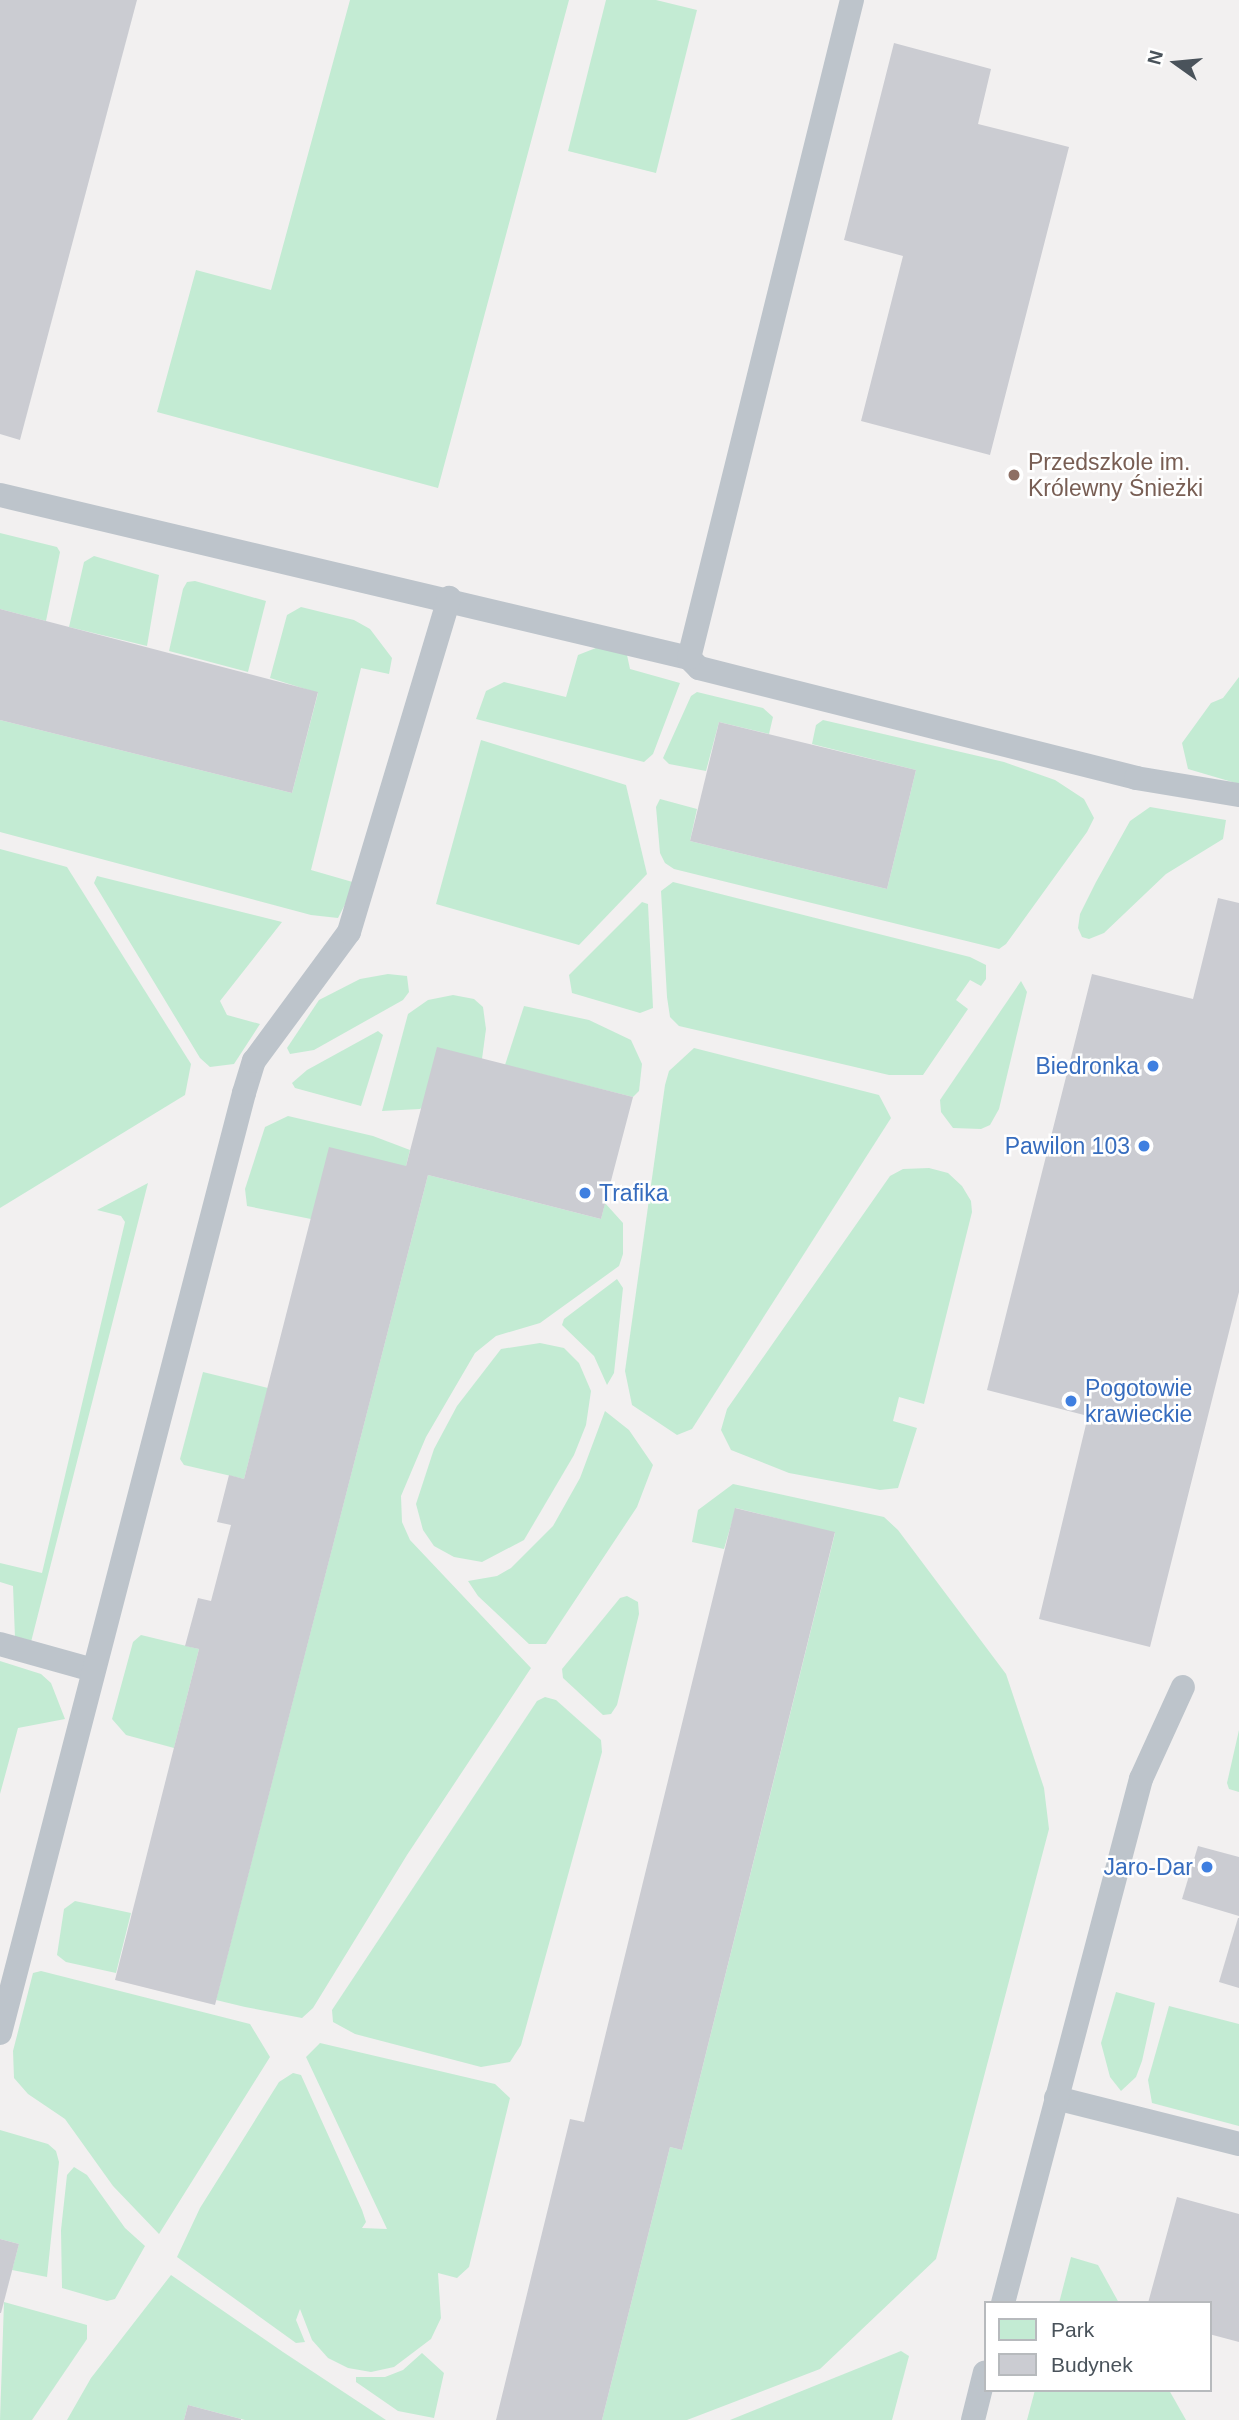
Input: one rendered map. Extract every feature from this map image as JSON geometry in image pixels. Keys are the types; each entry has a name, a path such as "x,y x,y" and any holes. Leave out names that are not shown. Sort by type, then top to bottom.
{"lane":[{"path":"689,657 852,0"},
{"path":"0,495 449,598 689,657 699,668 1136,778 1239,795"},
{"path":"0,2032 251,1072 349,932 449,598"},
{"path":"0,1644 93,1670"},
{"path":"1004,2301 1141,1779 1183,1687"},
{"path":"1056,2098 1239,2144"},
{"path":"973,2420 984,2376"}],"green space":[{"path":"350,0 569,0 438,488 157,412 196,270 271,290"},
{"path":"606,0 656,0 697,10 656,173 568,151"},
{"path":"0,533 57,547 60,552 46,621 0,609"},
{"path":"94,556 159,575 147,646 69,627 84,562"},
{"path":"195,581 266,601 248,672 169,651 183,589 187,582"},
{"path":"301,607 354,620 370,629 392,658 389,674 361,668 311,870 356,883 338,918 311,915 0,832 0,720 292,793 318,693 270,678 287,615"},
{"path":"601,646 627,655 630,669 680,683 653,754 644,762 476,719 486,691 504,682 566,697 578,655"},
{"path":"1239,677 1239,784 1188,769 1182,743 1211,703 1223,698"},
{"path":"697,692 763,708 773,717 769,734 719,722 706,771 669,764 663,758 691,696"},
{"path":"823,720 1004,762 1055,780 1084,799 1094,818 1087,832 1006,944 999,949 674,869 665,863 660,853 656,807 660,799 697,809 690,841 887,889 916,770 812,744 816,725"},
{"path":"481,740 626,785 647,874 579,945 436,904"},
{"path":"1150,807 1226,820 1223,839 1166,874 1104,933 1089,939 1082,937 1078,928 1080,914 1096,882 1130,821"},
{"path":"0,849 67,867 191,1064 185,1095 0,1208"},
{"path":"97,876 282,922 220,1001 227,1015 260,1024 234,1064 210,1067 200,1058 94,883"},
{"path":"673,882 970,957 986,965 986,979 981,986 970,980 956,1000 968,1009 923,1075 889,1075 679,1026 670,1017 667,997 661,891"},
{"path":"642,902 648,904 653,1008 640,1013 572,993 569,975"},
{"path":"388,974 407,976 409,992 403,1000 314,1050 290,1054 287,1048 319,1000 360,979"},
{"path":"1021,981 1027,992 999,1109 990,1125 981,1129 953,1128 941,1112 940,1100"},
{"path":"453,995 474,999 483,1007 486,1029 482,1059 420,1109 382,1111 408,1014 428,1000"},
{"path":"524,1006 589,1020 631,1040 642,1064 639,1091 633,1097 505,1065"},
{"path":"378,1031 383,1035 361,1106 295,1088 292,1083 307,1070"},
{"path":"694,1048 879,1095 891,1118 692,1429 677,1435 632,1405 625,1371 665,1085 669,1071"},
{"path":"288,1116 373,1136 410,1150 406,1166 311,1219 247,1206 245,1189 265,1127"},
{"path":"929,1168 948,1173 962,1186 971,1201 972,1212 924,1404 899,1397 893,1421 917,1428 898,1488 880,1490 789,1473 731,1450 721,1430 727,1409 890,1176 903,1169"},
{"path":"428,1175 601,1219 605,1203 623,1223 623,1254 619,1266 540,1323 496,1336 475,1353 426,1437 401,1496 402,1522 410,1540 531,1668 407,1855 313,2008 302,2018 216,2000"},
{"path":"148,1183 31,1642 15,1638 13,1586 0,1582 0,1563 42,1573 125,1222 121,1216 97,1210"},
{"path":"617,1279 623,1288 614,1373 607,1385 594,1356 562,1325 564,1319"},
{"path":"540,1343 564,1348 579,1363 591,1391 586,1425 574,1455 524,1540 482,1562 454,1557 434,1546 423,1530 416,1504 434,1449 457,1406 501,1349"},
{"path":"203,1372 268,1388 244,1479 184,1465 180,1459"},
{"path":"605,1411 629,1430 653,1465 637,1507 546,1644 529,1644 478,1596 468,1581 497,1576 511,1568 553,1526 580,1478"},
{"path":"733,1484 884,1517 898,1530 1006,1674 1044,1788 1049,1829 936,2259 820,2369 687,2420 602,2420 670,2147 682,2150 835,1533 736,1508 724,1549 692,1542 698,1510"},
{"path":"627,1596 638,1602 639,1614 617,1705 611,1714 603,1715 563,1678 562,1669 620,1598"},
{"path":"141,1635 199,1649 174,1748 126,1735 112,1719 133,1642"},
{"path":"0,1661 41,1674 51,1683 65,1719 18,1728 0,1794"},
{"path":"545,1697 556,1700 601,1740 602,1752 521,2045 510,2062 481,2067 355,2034 333,2022 332,2010 537,1701"},
{"path":"1239,1730 1239,1792 1229,1789 1227,1783"},
{"path":"75,1901 131,1913 116,1973 66,1962 57,1955 64,1909"},
{"path":"41,1971 250,2024 270,2057 159,2234 113,2186 65,2119 28,2094 14,2078 13,2051 33,1973"},
{"path":"1116,1992 1155,2003 1136,2077 1121,2091 1110,2077 1101,2043"},
{"path":"1169,2006 1239,2024 1239,2126 1152,2103 1148,2080"},
{"path":"320,2043 495,2084 510,2098 469,2267 457,2278 438,2273 441,2318 431,2339 394,2367 371,2372 348,2368 328,2358 312,2340 300,2309 296,2320 305,2342 296,2343 177,2257 200,2208 279,2082 293,2073 301,2075 362,2210 366,2222 362,2228 387,2229 306,2057"},
{"path":"0,2130 48,2144 56,2151 59,2162 47,2277 12,2270 19,2244 0,2239"},
{"path":"74,2167 87,2175 125,2228 145,2246 115,2299 107,2301 62,2288 61,2230 67,2175"},
{"path":"1071,2257 1098,2265 1118,2301 1060,2301"},
{"path":"171,2275 386,2420 245,2420 188,2405 184,2420 67,2420 91,2378"},
{"path":"4,2302 87,2325 87,2339 32,2420 0,2420"},
{"path":"901,2351 909,2356 892,2420 730,2420"},
{"path":"422,2353 444,2373 434,2418 398,2411 356,2382 356,2377 385,2377 403,2370"},
{"path":"1034,2392 1170,2392 1186,2420 1027,2420"}],"building":[{"path":"0,0 137,0 20,440 0,434"},
{"path":"894,43 991,69 978,124 1069,147 990,455 861,421 903,256 844,240"},
{"path":"0,609 318,692 292,793 0,720"},
{"path":"719,722 916,770 887,889 690,841"},
{"name":"Pawilon 103","path":"1218,898 1239,903 1239,1292 1150,1647 1039,1619 1088,1416 987,1390 1092,974 1193,999"},
{"path":"437,1047 633,1097 601,1219 428,1175 215,2005 115,1980 199,1649 185,1646 198,1598 211,1601 231,1525 217,1522 229,1475 244,1479 329,1147 406,1166"},
{"path":"735,1508 835,1532 682,2150 670,2147 602,2420 496,2420 570,2119 584,2122"},
{"path":"1198,1846 1239,1857 1239,1916 1182,1899"},
{"path":"1239,1918 1239,1988 1219,1982"},
{"path":"1177,2197 1239,2214 1239,2342 1211,2335 1211,2301 1149,2301"},
{"path":"0,2239 19,2244 1,2313 0,2313"},
{"path":"188,2405 241,2419 241,2420 184,2420"}],"place":[{"name":"Przedszkole im. Królewny Śnieżki","path":"1014,475"},
{"name":"Biedronka","path":"1153,1066"},
{"name":"Pawilon 103","path":"1144,1146"},
{"name":"Trafika","path":"585,1193"},
{"name":"Pogotowie krawieckie","path":"1071,1401"},
{"name":"Jaro-Dar","path":"1207,1867"}]}
